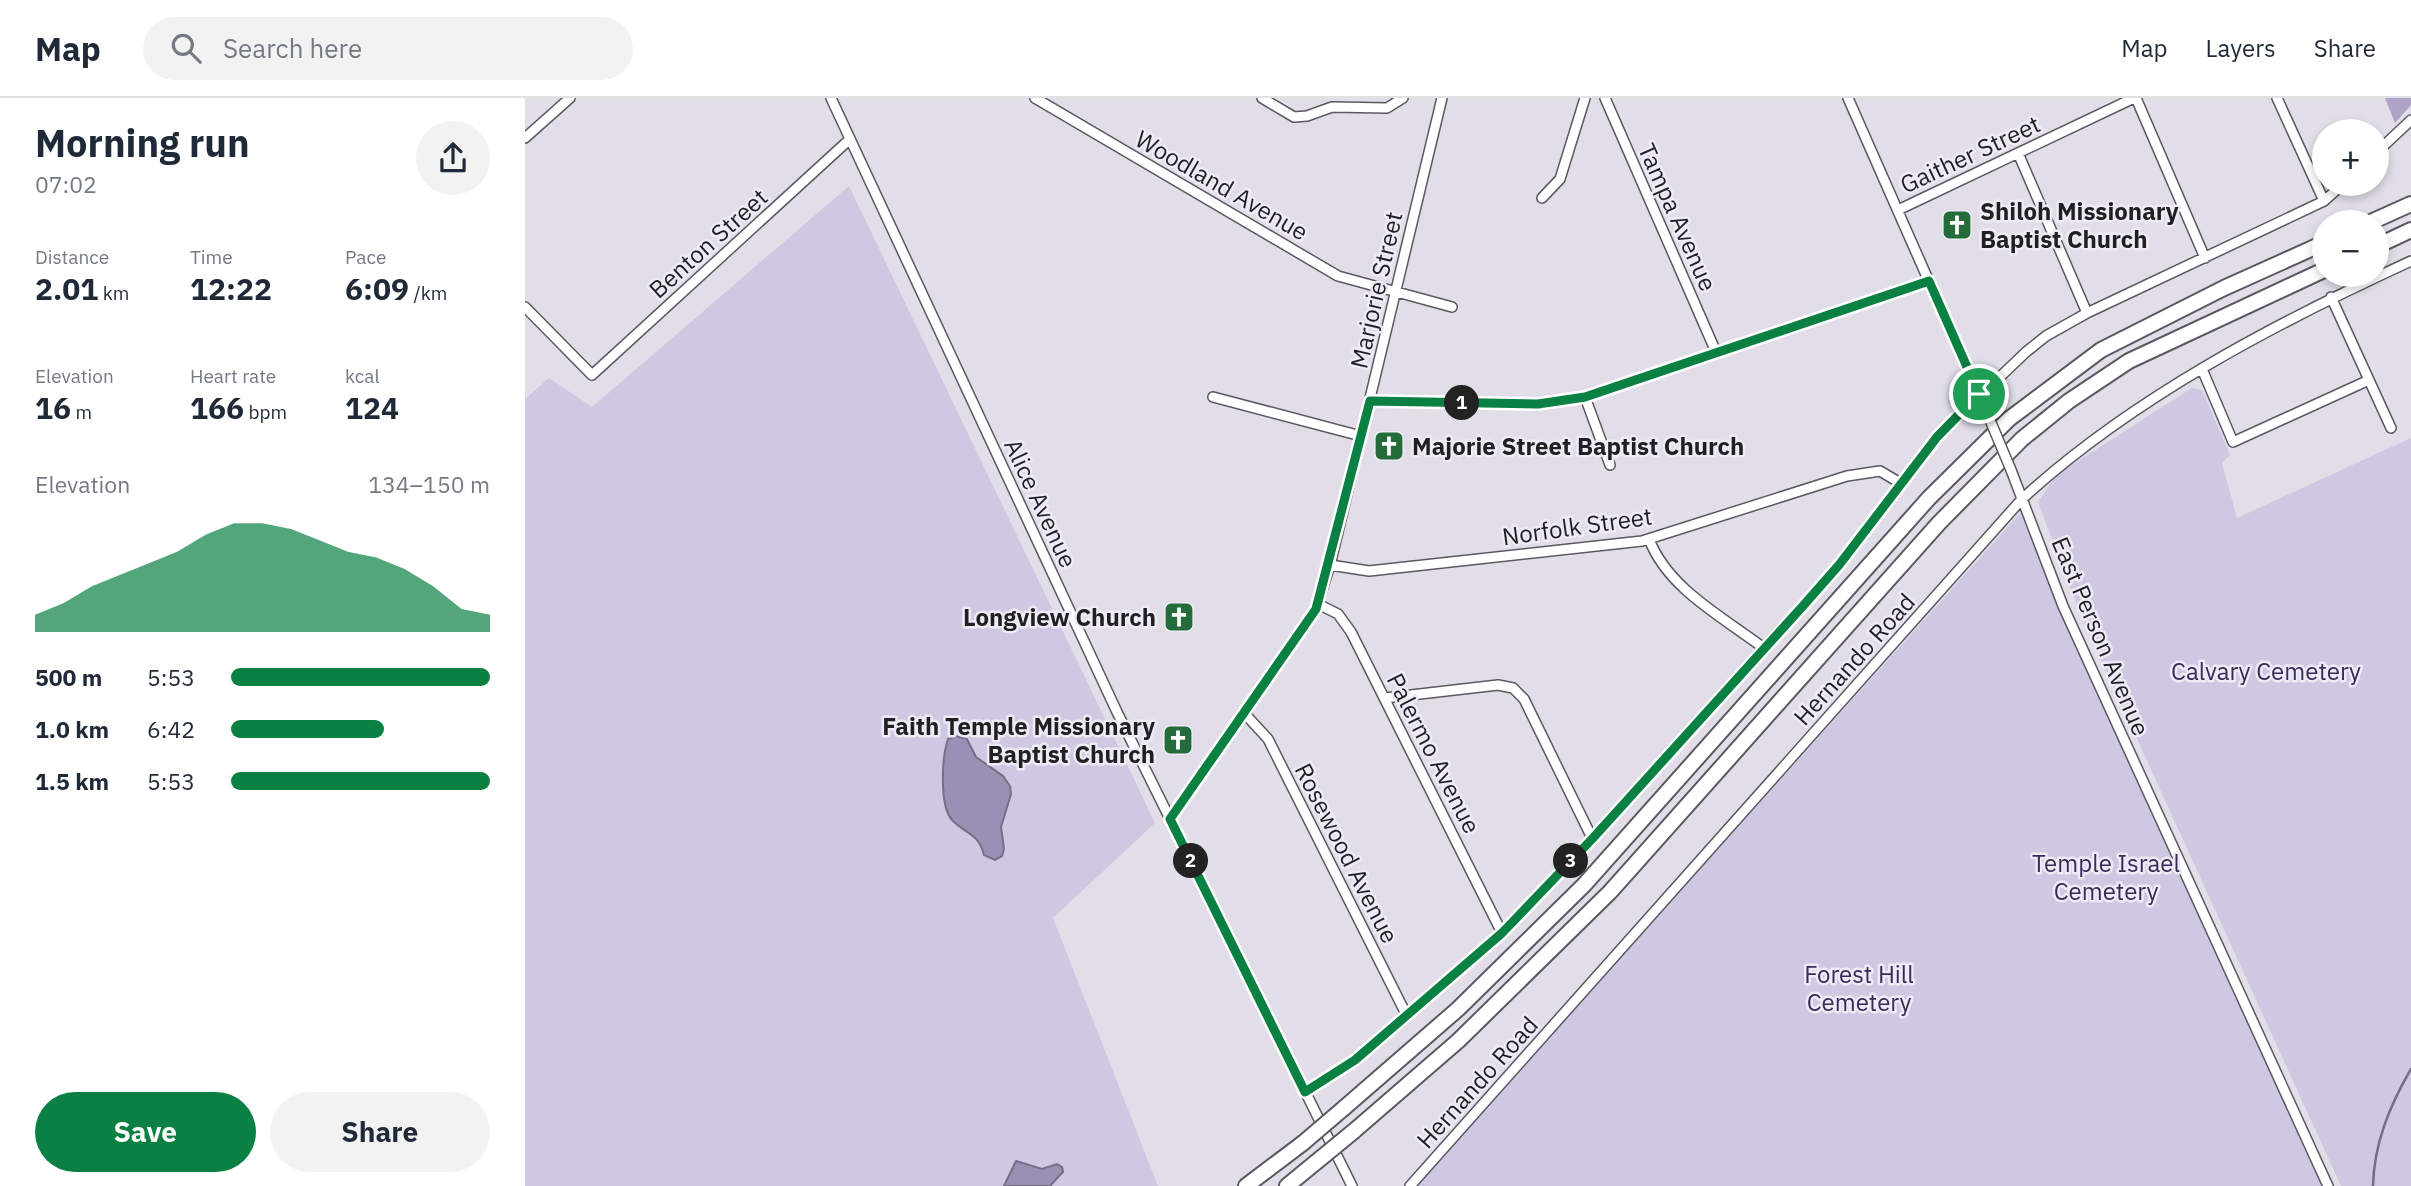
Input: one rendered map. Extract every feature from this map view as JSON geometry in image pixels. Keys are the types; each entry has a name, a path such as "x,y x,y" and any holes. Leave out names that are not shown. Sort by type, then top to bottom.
{"highway":[{"path":"2389,214 2411,204"},
{"path":"2389,240 2411,230"},
{"path":"1246,1186 1303,1143 1458,1009 1584,885 1929,498 2009,419 2101,351 2224,288 2312,248"},
{"path":"1287,1186 1458,1041 1591,911 1939,523 2022,439 2079,394 2129,361 2312,276"}],"street":[{"path":"525,138 569,98"},
{"name":"Alice Avenue","path":"831,98 1117,712 1352,1186"},
{"name":"Woodland Avenue","path":"1035,98 1338,276 1452,307"},
{"path":"1262,98 1294,117 1307,117 1332,107 1387,108 1403,98"},
{"name":"Marjorie Street","path":"1170,819 1245,714 1318,604 1330,565 1442,98"},
{"path":"1542,198 1560,179 1585,98"},
{"name":"Tampa Avenue","path":"1605,98 1716,352"},
{"name":"East Person Avenue","path":"1848,98 1979,394 2063,606 2328,1186"},
{"path":"2135,98 2205,258"},
{"name":"Gaither Street","path":"1898,210 2135,98"},
{"path":"2277,98 2324,201"},
{"path":"2389,141 2411,120"},
{"name":"Benton Street","path":"526,311 592,375 850,139"},
{"path":"2018,153 2087,313"},
{"path":"1305,1092 1355,1060 1502,933 1593,838 1765,649 1839,565 1937,437 1979,394 2046,336 2087,313 2330,196"},
{"name":"Hernando Road","path":"1410,1186 2022,499 2087,445 2202,369 2331,297 2411,261"},
{"path":"1370,401 1538,404 1585,397 1929,281"},
{"path":"2331,297 2391,428"},
{"path":"2202,369 2233,442 2369,380"},
{"path":"1213,397 1361,436"},
{"path":"1585,397 1610,465"},
{"name":"Norfolk Street","path":"1330,565 1369,571 1649,539 1847,476 1880,471 1902,484"},
{"path":"1649,539 1662,567 1678,583 1765,649"},
{"name":"Palermo Avenue","path":"1318,604 1338,614 1345,622 1502,933"},
{"path":"1385,698 1498,685 1513,688 1524,699 1593,838"},
{"name":"Rosewood Avenue","path":"1245,714 1268,739 1407,1016"}],"green space":[{"path":"849,186 1155,823 1053,918 1158,1186 525,1186 525,399 549,378 592,407"},
{"name":"Calvary Cemetery","path":"2192,388 2202,390 2230,455 2222,463 2237,518 2411,438 2411,1186 2341,1186 2081,616 2038,502 2056,475"},
{"name":"Forest Hill Cemetery","path":"2022,511 2323,1186 1415,1186"}],"shaded area":[{"path":"2385,98 2411,98 2411,105 2395,123"},
{"path":"956,736 967,739 976,757 1003,776 1010,786 1011,794 1001,827 1004,849 1002,856 995,860 984,855 979,842 952,820 945,804 944,757 948,739"},
{"path":"1016,1161 1042,1169 1057,1164 1062,1167 1063,1172 1050,1186 1004,1186"}],"waterway":[{"path":"2373,1186 2380,1140 2396,1096 2411,1069"}],"place":[{"name":"Shiloh Missionary Baptist Church","path":"1957,225"},
{"name":"Majorie Street Baptist Church","path":"1389,446"},
{"name":"Longview Church","path":"1179,617"},
{"name":"Faith Temple Missionary Baptist Church","path":"1178,740"}],"route":[{"path":"1929,281 1979,394 1937,437 1839,565 1802,607 1593,838 1502,933 1355,1060 1305,1092 1170,819 1316,609 1329,568 1370,401 1538,404 1585,397 1929,281"}],"park label":[{"name":"Temple Israel Cemetery","path":"2106,877"}]}
